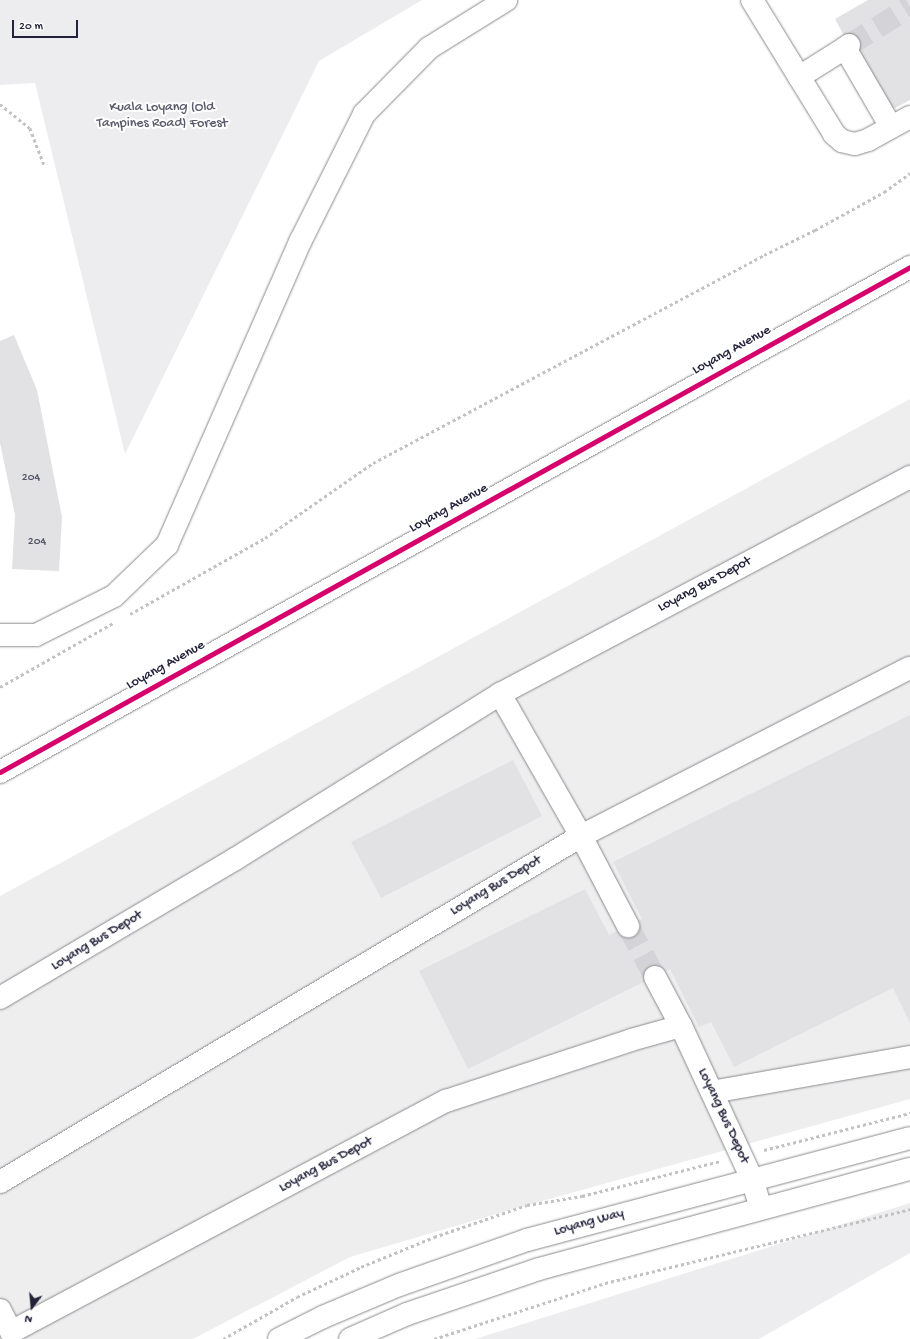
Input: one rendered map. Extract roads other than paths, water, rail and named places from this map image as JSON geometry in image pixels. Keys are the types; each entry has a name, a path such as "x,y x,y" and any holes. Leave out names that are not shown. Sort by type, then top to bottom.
{"main road":[{"path":"0,635 36,635 114,596 167,545 302,240 364,114 429,48 506,0"},
{"path":"752,0 834,134 842,141 855,144 862,142 910,117"},
{"path":"799,77 847,46 891,127"},
{"name":"Loyang Avenue","path":"0,772 910,267"},
{"name":"Loyang Bus Depot","path":"0,998 235,859 500,694 910,477"},
{"name":"Loyang Bus Depot","path":"0,1182 581,836 910,668"},
{"path":"500,694 581,836 628,926"},
{"name":"Loyang Bus Depot","path":"654,976 681,1026 712,1092 752,1179 761,1208"},
{"name":"Loyang Bus Depot","path":"0,1310 11,1332 446,1101 630,1040 681,1026"},
{"path":"712,1092 910,1057"},
{"name":"Loyang Way","path":"279,1339 323,1317 399,1285 527,1240 910,1138"},
{"path":"350,1339 408,1314 539,1269 910,1169"}],"tunnel":[{"path":"849,45 910,7"},
{"path":"628,926 655,977"}],"park label":[{"name":"Kuala Loyang (Old Tampines Road) Forest","path":"162,116"}]}
